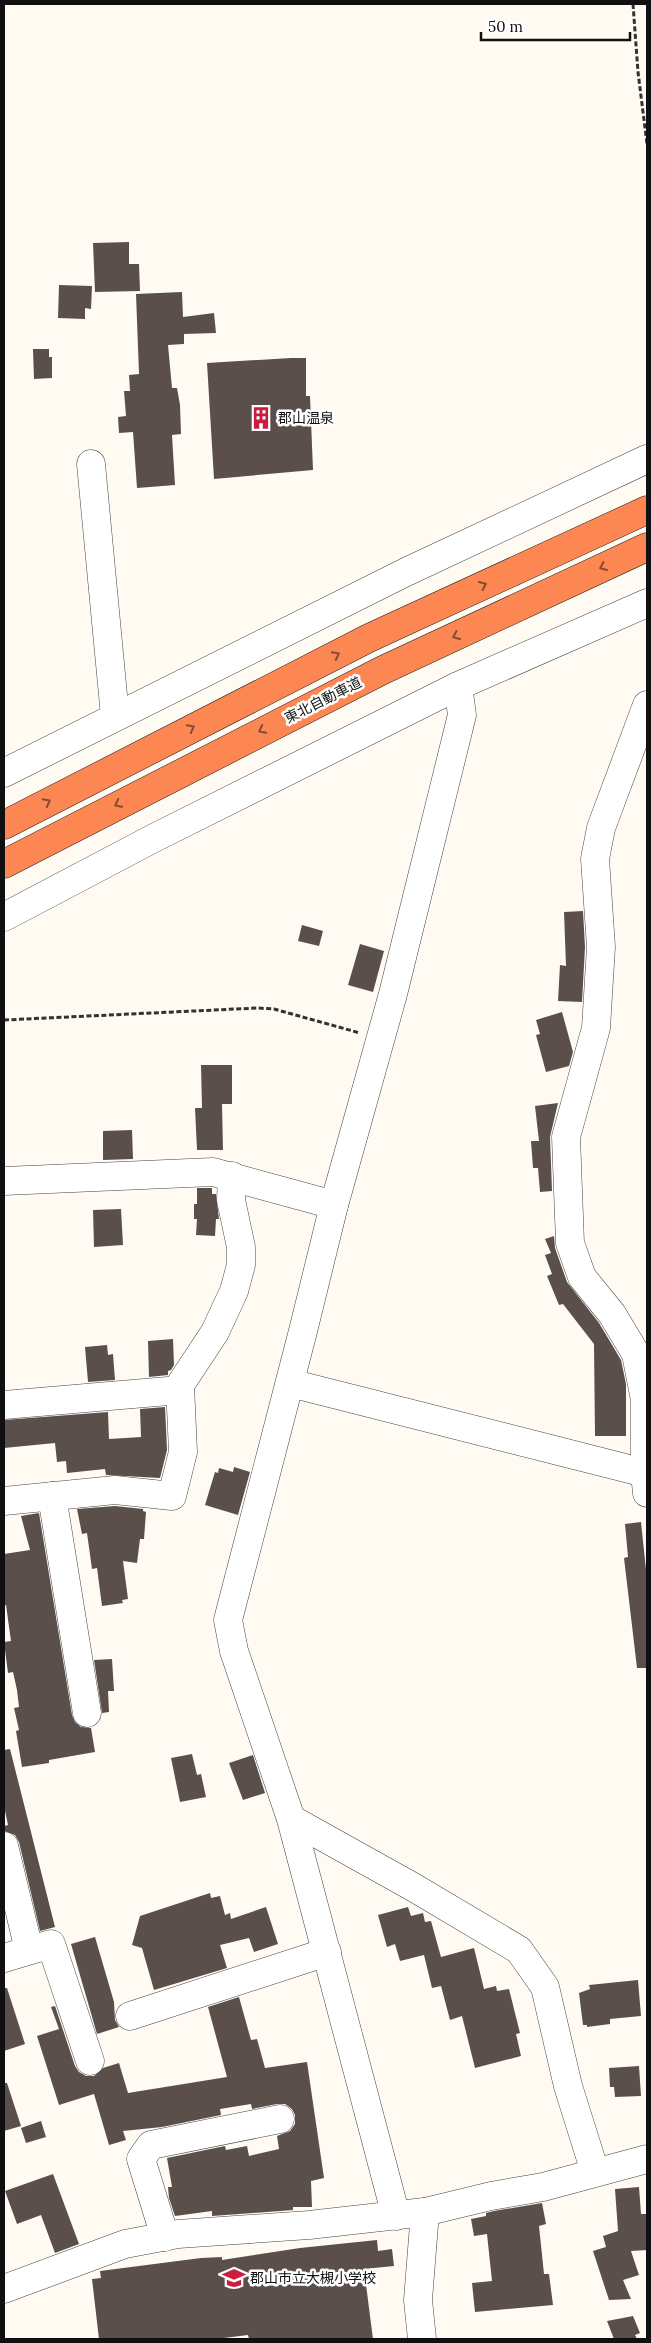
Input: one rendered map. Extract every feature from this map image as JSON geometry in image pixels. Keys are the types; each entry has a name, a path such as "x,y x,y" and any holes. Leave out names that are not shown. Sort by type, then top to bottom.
{"highway":[{"path":"4,825 370,638 647,510"},
{"name":"東北自動車道","path":"4,864 382,670 647,547"}],"street":[{"path":"4,773 406,572 647,459"},
{"path":"91,464 115,716"},
{"path":"4,918 154,838 458,686 647,603"},
{"path":"396,2216 291,1820 234,1651 228,1620 290,1384 334,1205 381,1038 462,715 458,686"},
{"path":"290,1384 646,1483 645,1400 636,1354 612,1314 582,1278 570,1243 566,1137 596,1028 602,947 595,859 600,828 647,704"},
{"path":"4,1181 213,1172 334,1205"},
{"path":"4,1501 115,1490 172,1496 183,1452 180,1385 216,1332 234,1291 240,1265 241,1246 231,1200 232,1176"},
{"path":"4,1405 180,1390"},
{"path":"52,1496 86,1713"},
{"path":"291,1820 413,1887 519,1950 545,1987 568,2086 595,2172"},
{"path":"4,1846 16,1954 51,1944 90,2061"},
{"path":"130,2016 326,1952"},
{"path":"165,2236 140,2159 151,2145 280,2119"},
{"path":"4,2289 125,2244 165,2236 425,2212 491,2196 543,2187 647,2159"},
{"path":"422,2339 418,2300 425,2212"}],"path":[{"path":"633,4 638,72 647,144"},
{"path":"4,1020 257,1008 274,1009 381,1038"}],"building":[{"path":"129,242 129,264 139,264 140,291 95,292 93,243"},
{"path":"59,285 92,286 91,309 85,308 85,319 58,318"},
{"path":"182,292 183,317 214,313 216,333 184,334 184,344 168,345 172,388 177,388 180,405 181,434 172,435 175,485 137,488 133,432 119,433 118,417 126,416 124,391 130,391 129,375 139,374 136,294"},
{"path":"33,349 49,349 49,357 52,357 52,378 34,379"},
{"name":"郡山温泉","path":"306,358 306,396 310,396 313,470 214,479 207,363"},
{"path":"583,911 585,947 582,1002 558,1001 560,965 566,966 564,912"},
{"path":"302,925 323,931 319,946 298,941"},
{"path":"360,944 384,951 373,992 348,985"},
{"path":"562,1012 573,1052 569,1066 546,1072 536,1035 540,1034 536,1020"},
{"path":"201,1065 232,1065 232,1104 222,1104 223,1150 197,1150 195,1108 202,1108"},
{"path":"558,1103 550,1137 552,1191 540,1192 538,1168 533,1168 531,1141 539,1141 535,1106"},
{"path":"132,1130 133,1159 103,1160 103,1131"},
{"path":"197,1188 212,1188 212,1194 216,1194 219,1219 216,1219 215,1236 196,1235 197,1219 194,1219 194,1204 197,1204"},
{"path":"121,1209 123,1245 94,1247 93,1210"},
{"path":"554,1236 555,1248 567,1282 599,1323 621,1360 626,1384 626,1436 595,1436 594,1344 563,1304 559,1305 547,1276 552,1274 545,1255 551,1253 545,1239"},
{"path":"173,1339 174,1365 168,1371 168,1375 149,1377 148,1341"},
{"path":"107,1345 108,1355 113,1354 115,1380 88,1382 85,1347"},
{"path":"165,1407 167,1450 160,1478 106,1475 105,1469 67,1473 66,1461 57,1462 55,1443 4,1448 4,1420 108,1412 109,1439 141,1437 140,1409"},
{"path":"234,1467 250,1472 238,1515 205,1505 215,1472 218,1473 219,1468 233,1472"},
{"path":"115,1506 143,1509 146,1512 144,1539 140,1539 137,1563 123,1561 128,1599 122,1600 123,1603 102,1606 97,1568 92,1569 87,1533 82,1534 77,1509"},
{"path":"39,1513 72,1715 75,1722 81,1727 91,1728 95,1752 49,1760 49,1763 22,1767 16,1731 19,1730 14,1708 19,1707 17,1690 13,1672 8,1673 4,1642 11,1641 6,1605 4,1606 4,1554 30,1550 21,1516"},
{"path":"641,1522 647,1579 647,1668 637,1668 624,1558 628,1557 625,1524"},
{"path":"112,1659 114,1691 108,1691 109,1712 102,1713 94,1660"},
{"path":"10,1749 55,1927 40,1931 19,1842 15,1835 4,1831 4,1826 8,1825 4,1806 4,1750"},
{"path":"192,1754 197,1775 201,1774 206,1797 180,1802 171,1758"},
{"path":"253,1755 265,1793 243,1800 229,1763"},
{"path":"210,1893 211,1898 220,1896 225,1915 230,1913 231,1919 266,1907 278,1944 254,1952 249,1938 220,1945 227,1968 154,1990 142,1948 132,1945 140,1916"},
{"path":"408,1907 411,1916 423,1913 425,1922 431,1921 441,1957 474,1948 484,1989 496,1986 497,1991 509,1989 520,2033 516,2034 521,2056 475,2068 462,2016 450,2020 441,1986 432,1988 424,1955 400,1961 395,1944 387,1947 378,1915"},
{"path":"95,1937 114,2002 115,2020 119,2027 97,2034 71,1944"},
{"path":"638,1980 641,2016 610,2019 610,2024 587,2027 587,2025 583,2025 579,1993 590,1989 589,1985"},
{"path":"4,1988 7,1988 25,2044 4,2051"},
{"path":"239,1997 251,2040 257,2039 265,2068 307,2062 324,2178 311,2181 312,2207 293,2207 293,2210 212,2216 212,2211 175,2216 169,2198 168,2187 172,2187 167,2158 225,2146 226,2150 247,2146 249,2156 279,2149 277,2136 290,2131 295,2124 295,2115 292,2109 285,2104 277,2104 252,2109 251,2104 220,2109 221,2115 162,2127 123,2131 126,2140 109,2145 94,2094 59,2105 37,2036 59,2029 51,2007 55,2006 75,2066 79,2072 86,2076 94,2076 103,2068 119,2063 128,2093 227,2077 208,2007"},
{"path":"639,2066 641,2096 615,2097 614,2087 610,2087 609,2068"},
{"path":"4,2083 7,2083 21,2126 4,2131"},
{"path":"41,2121 46,2137 26,2143 21,2128"},
{"path":"53,2174 79,2244 55,2253 41,2215 17,2224 5,2191"},
{"path":"639,2187 641,2214 647,2214 647,2250 631,2251 639,2275 623,2280 631,2299 609,2300 593,2251 606,2247 603,2236 618,2231 615,2189"},
{"path":"542,2203 546,2224 539,2226 544,2274 549,2274 553,2305 475,2312 472,2283 492,2281 487,2234 474,2236 471,2219 486,2216 486,2213 494,2211"},
{"name":"郡山市立大槻小学校","path":"377,2240 378,2251 392,2249 394,2266 364,2269 373,2339 249,2339 248,2335 216,2339 99,2339 92,2279 101,2278 100,2271 201,2258 222,2257 222,2260 300,2248"},
{"path":"633,2316 640,2333 635,2335 637,2339 614,2339 607,2321"}],"place":[{"name":"郡山温泉","path":"261,418"},
{"name":"郡山市立大槻小学校","path":"234,2278"}]}
